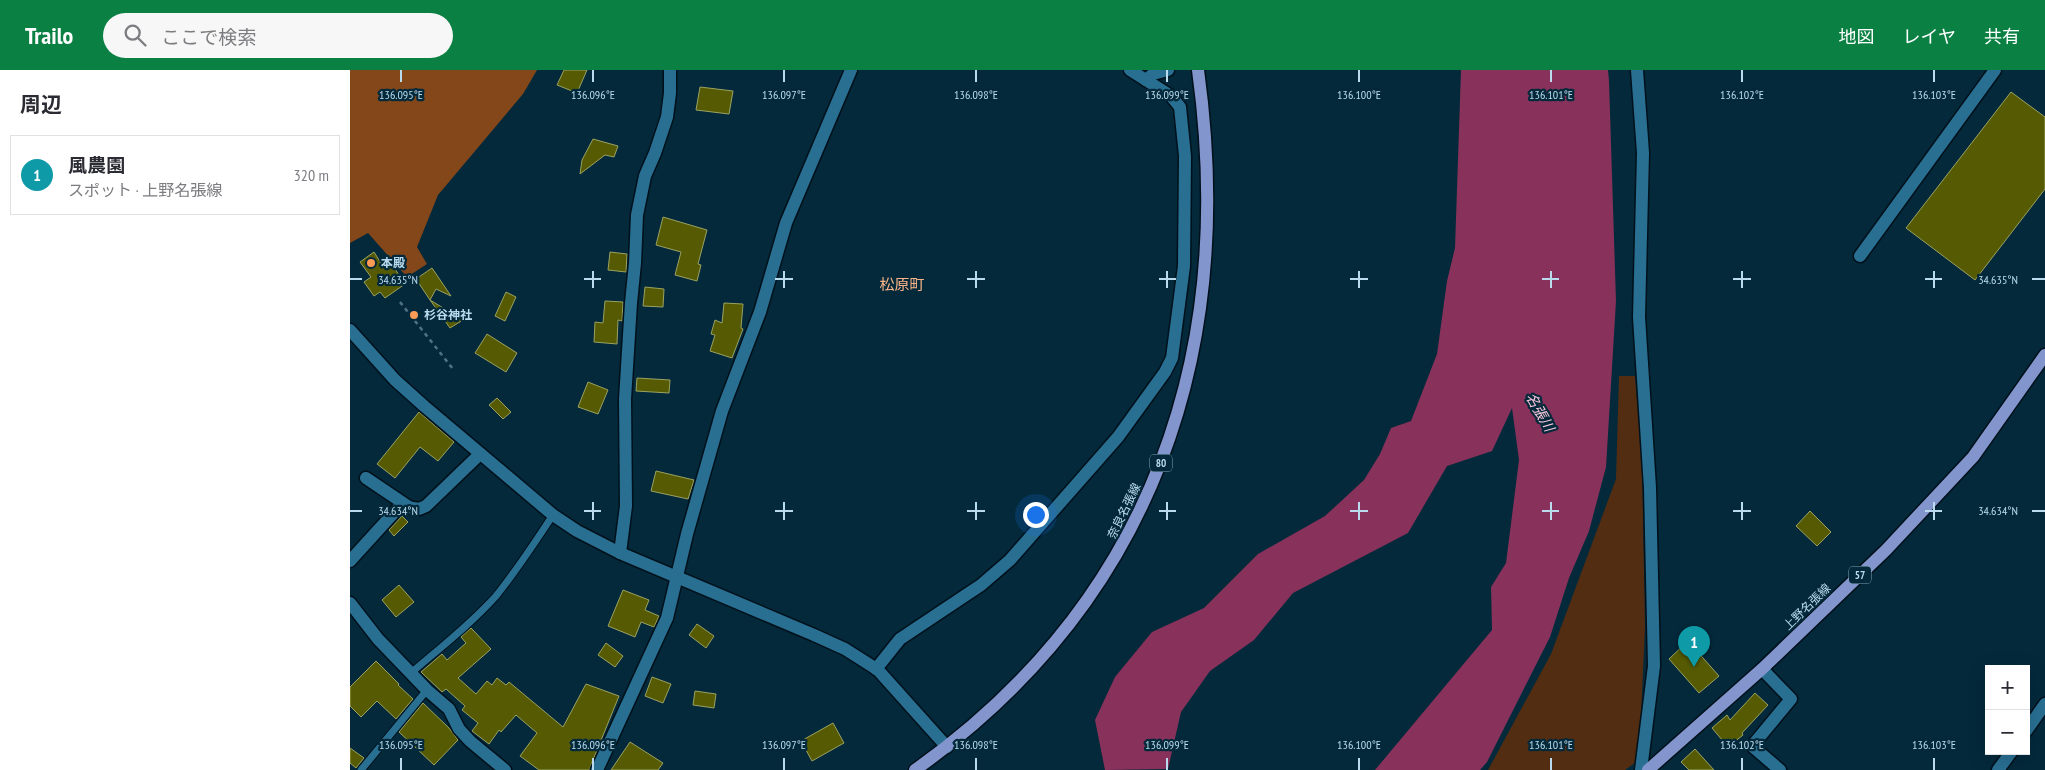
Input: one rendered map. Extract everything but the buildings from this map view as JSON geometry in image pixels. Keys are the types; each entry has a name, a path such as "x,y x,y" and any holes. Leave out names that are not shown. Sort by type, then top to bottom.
{"main road":[{"name":"奈良名張線","path":"915,770 947,747 977,721 1049,648 1094,591 1136,520 1160,466 1189,371 1203,291 1208,207 1205,121 1198,70"},
{"name":"上野名張線","path":"1648,770 1762,669 1886,550 1973,457 2045,355"}],"street":[{"path":"620,553 626,506 625,399 637,215 645,176 655,154 667,117 670,70"},
{"path":"597,770 656,646 667,618 707,459 722,411 760,312 786,224 852,70"},
{"path":"876,669 900,640 981,585 1010,560 1063,502 1118,437 1166,372 1172,358 1183,278 1185,156 1180,107 1171,96 1130,70"},
{"path":"1146,80 1153,74 1168,70"},
{"path":"1637,70 1643,153 1639,317 1650,488 1654,666 1641,770"},
{"path":"1860,256 1995,70"},
{"path":"350,330 395,380 553,515 577,531 620,553 845,649 876,669 947,747"},
{"path":"350,561 400,506 419,509 426,506 480,454"},
{"path":"366,478 411,508"},
{"path":"350,603 378,640 427,690 449,708 459,729 470,742 505,770"},
{"path":"1762,669 1791,699 1752,746 1780,770"},
{"path":"2030,725 2045,704"},
{"path":"1998,770 2009,755"}],"lane":[{"path":"411,673 469,623 494,597 518,569 553,515"},
{"path":"361,770 427,690"}],"path":[{"path":"400,302 453,369"}],"shaded area":[{"path":"350,70 537,70 523,94 438,195 417,247 427,264 407,277 368,233 350,243"},
{"path":"1619,376 1635,376 1642,462 1645,628 1639,760 1625,770 1488,770 1551,654 1616,479"}],"water":[{"name":"名張川","path":"1461,70 1608,70 1609,81 1616,301 1606,467 1589,531 1569,578 1550,637 1487,762 1480,770 1375,770 1492,630 1491,587 1506,563 1519,460 1512,408 1492,451 1447,466 1408,533 1293,593 1254,640 1210,671 1181,712 1168,769 1105,770 1095,720 1115,677 1152,632 1204,608 1258,554 1325,516 1364,480 1380,454 1391,428 1411,421 1437,354 1447,281 1455,248"}],"place":[{"name":"本殿","path":"371,263"},
{"name":"杉谷神社","path":"414,315"},
{"name":"風農園","path":"1694,667"}],"district":[{"name":"松原町","path":"902,285"}]}
